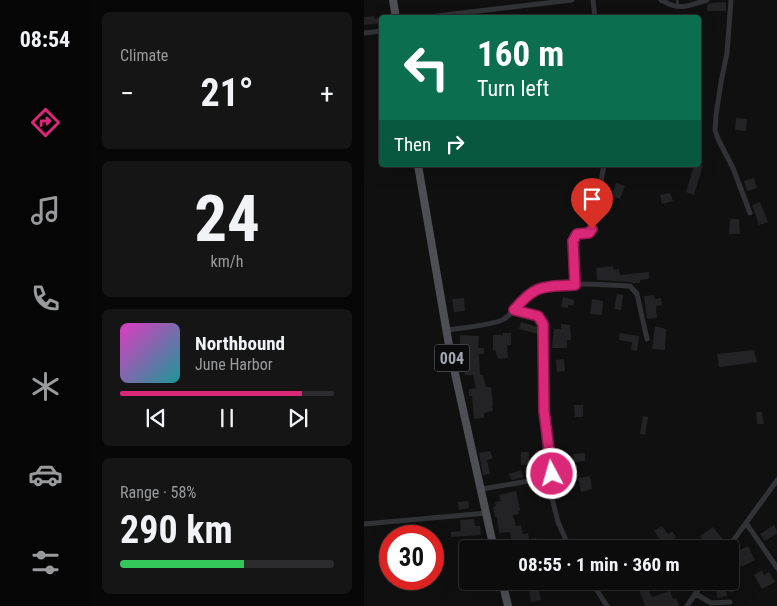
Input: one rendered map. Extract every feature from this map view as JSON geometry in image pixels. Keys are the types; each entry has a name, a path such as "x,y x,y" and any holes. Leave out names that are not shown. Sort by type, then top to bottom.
{"main road":[{"path":"393,0 396,15"},
{"name":"004","path":"418,167 450,351 492,540"},
{"path":"504,590 508,606"}],"street":[{"path":"445,15 572,0"},
{"path":"593,0 595,15"},
{"path":"660,0 678,7 707,0"},
{"path":"732,0 727,52 720,82 715,130 718,140 733,168 750,213"},
{"path":"364,33 379,31"},
{"path":"575,285 573,241 577,234 589,233 592,229 604,167"},
{"path":"447,330 500,321 514,310 526,295 542,288 575,285 630,286 633,287 637,294 647,339"},
{"path":"482,489 547,478 552,474 544,411 543,324 538,316 514,310"},
{"path":"547,478 558,522 566,540"},
{"path":"734,540 777,479"},
{"path":"364,524 487,513"},
{"path":"746,523 777,569"},
{"path":"597,590 607,606"},
{"path":"687,606 698,590"},
{"path":"696,594 710,602 730,602"}],"lane":[{"path":"677,0 678,7"}],"building":[{"path":"726,2 726,11 707,11 707,5 710,3"},
{"path":"374,16 375,19 379,18 379,23 364,25 364,17"},
{"path":"736,118 747,119 746,131 735,130"},
{"path":"703,165 694,195 686,192 693,167 701,167"},
{"path":"754,178 757,188 747,191 744,181"},
{"path":"616,183 625,186 620,199 612,196"},
{"path":"670,193 673,201 662,204 660,195"},
{"path":"760,202 768,222 759,225 752,205"},
{"path":"730,219 739,219 740,234 729,234"},
{"path":"613,266 614,270 619,269 620,275 649,272 649,279 640,280 640,283 597,280 596,268"},
{"path":"617,294 623,295 621,310 614,309"},
{"path":"654,295 655,299 661,298 662,305 656,306 657,318 647,319 644,296"},
{"path":"563,297 574,300 574,305 568,305 568,308 561,307"},
{"path":"464,298 465,311 454,312 452,299"},
{"path":"592,299 603,301 602,315 590,314"},
{"path":"521,322 539,327 539,334 519,329"},
{"path":"561,324 570,325 571,340 567,340 567,348 552,348 554,329 561,329"},
{"path":"655,326 666,329 665,350 652,349"},
{"path":"503,333 511,333 511,345 507,345 508,358 498,359 495,350 493,350 493,335 503,335"},
{"path":"620,333 639,336 637,351 631,350 632,342 619,340"},
{"path":"460,335 479,336 478,348 484,348 484,354 479,354 480,375 483,375 486,387 491,387 493,411 484,413 484,418 474,419 472,396 469,396 469,389 476,388 473,375 465,375 464,370 468,370 467,345 460,345"},
{"path":"754,350 757,362 719,367 717,354"},
{"path":"564,359 565,371 557,372 556,360"},
{"path":"574,405 583,405 583,417 575,417"},
{"path":"756,412 762,412 764,424 757,424"},
{"path":"643,416 648,417 645,435 640,434"},
{"path":"490,451 493,458 487,460 490,474 483,475 479,453"},
{"path":"521,452 529,452 529,465 521,465"},
{"path":"585,453 585,461 574,462 573,454"},
{"path":"521,470 524,477 512,480 509,474"},
{"path":"590,476 592,489 581,492 578,478"},
{"path":"516,491 520,510 518,511 519,514 513,515 516,526 521,525 523,534 528,533 529,539 536,538 536,540 511,540 510,532 499,533 497,517 495,517 493,507 496,506 495,502 501,501 499,495"},
{"path":"468,501 469,508 459,510 458,502"},
{"path":"474,519 475,526 480,526 481,535 451,537 451,532 461,531 460,520"},
{"path":"774,525 778,533 765,541 760,534"},
{"path":"662,526 668,534 672,531 676,537 672,540 659,540 654,531"},
{"path":"713,527 723,540 703,540 700,536"},
{"path":"748,546 755,560 741,567 739,563 739,550"},
{"path":"762,570 764,575 769,572 775,582 762,589 754,575"},
{"path":"529,590 539,590 541,600 531,602"},
{"path":"639,590 648,590 652,597 670,591 673,599 676,598 679,606 645,606"},
{"path":"717,590 733,590 733,592 726,591 727,596 717,598"}],"route":[{"path":"552,474 544,411 543,324 538,316 514,310 526,295 532,291 554,286 575,285 573,241 577,234 589,233 592,229"}]}
